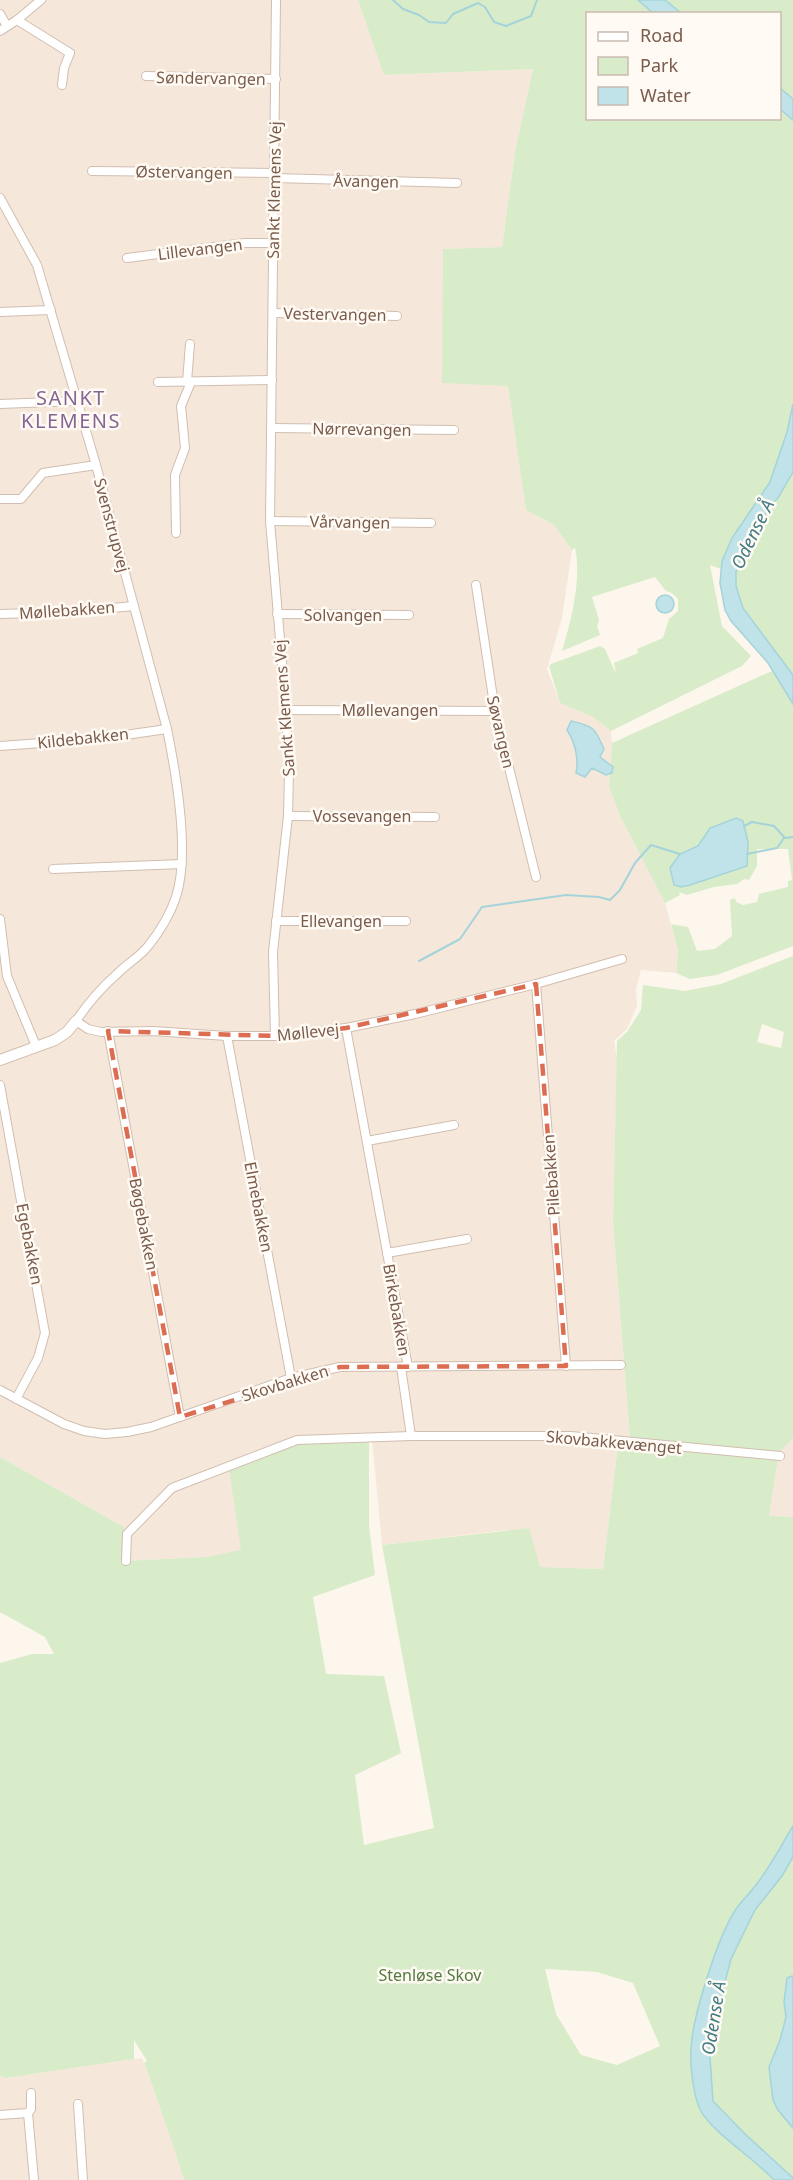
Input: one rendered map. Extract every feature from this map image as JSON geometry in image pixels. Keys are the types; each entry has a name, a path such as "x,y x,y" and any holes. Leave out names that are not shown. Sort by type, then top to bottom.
{"street":[{"path":"0,14 4,28 40,0"},
{"name":"Sankt Klemens Vej","path":"274,1036 273,961 288,816 289,772 270,521 276,0"},
{"path":"17,20 70,53 64,68 62,85"},
{"name":"Søndervangen","path":"146,76 276,79"},
{"name":"Østervangen","path":"92,171 275,176"},
{"name":"Åvangen","path":"275,176 457,183"},
{"name":"Svenstrupvej","path":"0,198 37,266 78,401 167,729 181,835 182,864 176,898 163,925 147,947 96,994 76,1021"},
{"name":"Lillevangen","path":"126,258 245,243 274,243"},
{"path":"0,312 51,310"},
{"name":"Vestervangen","path":"273,313 397,316"},
{"path":"176,533 176,475 185,448 181,406 189,382 190,344"},
{"path":"158,382 272,380"},
{"path":"0,404 78,401"},
{"name":"Nørrevangen","path":"271,428 454,430"},
{"path":"0,499 21,499 43,472 96,465"},
{"name":"Vårvangen","path":"270,521 431,523"},
{"name":"Søvangen","path":"476,585 495,711 536,877"},
{"name":"Møllebakken","path":"0,614 66,612 134,606"},
{"name":"Solvangen","path":"277,614 409,615"},
{"name":"Møllevangen","path":"286,710 495,711"},
{"name":"Kildebakken","path":"0,746 97,739 167,729"},
{"name":"Vossevangen","path":"288,816 435,817"},
{"path":"53,869 182,864"},
{"path":"0,919 8,976 36,1046"},
{"name":"Ellevangen","path":"276,921 406,921"},
{"name":"Møllevej","path":"76,1021 96,1031 153,1031 227,1036 274,1036 346,1028 415,1014 536,984 622,959"},
{"name":"Pilebakken","path":"536,984 566,1366"},
{"path":"0,1060 55,1040 67,1032 76,1021"},
{"name":"Birkebakken","path":"346,1028 387,1253 404,1367"},
{"name":"Bøgebakken","path":"108,1031 180,1417"},
{"name":"Elmebakken","path":"227,1036 291,1378"},
{"name":"Egebakken","path":"0,1084 45,1333 38,1358 16,1399"},
{"path":"367,1140 454,1125"},
{"name":"Birkebakken","path":"387,1253 467,1239"},
{"name":"Skovbakken","path":"0,1390 64,1424 84,1431 105,1434 127,1432 180,1417 291,1378 340,1367 621,1365"},
{"path":"404,1367 411,1436"},
{"name":"Skovbakkevænget","path":"126,1561 127,1534 172,1488 297,1440 411,1436 571,1436 780,1456"},
{"path":"31,2093 32,2109 28,2114 34,2180"},
{"path":"78,2104 83,2180"},
{"path":"0,2115 28,2114"}],"highlighted area":[{"path":"536,984 566,1366 340,1367 180,1417 108,1031 275,1036 346,1028"}],"shaded area":[{"path":"0,0 358,0 385,75 533,69 515,152 502,247 444,249 442,382 508,385 526,510 554,525 572,550 562,618 547,669 560,703 593,717 611,731 609,787 620,816 665,903 678,951 676,973 641,970 636,989 637,1006 627,1029 614,1041 617,1058 613,1222 630,1439 629,1445 618,1445 603,1569 540,1567 506,1530 382,1545 372,1439 297,1443 241,1551 206,1557 123,1561 124,1527 0,1457"},
{"path":"793,1438 793,1517 769,1516 779,1453"},
{"path":"142,2058 184,2180 0,2180 0,2076 6,2078"}],"green space":[{"path":"358,0 638,0 652,12 586,12 586,120 781,120 781,110 793,120 793,404 774,476 763,496 734,535 721,569 710,565 722,626 751,656 742,666 611,731 593,717 560,703 549,666 600,646 605,649 616,674 614,663 638,653 637,649 663,638 669,619 678,611 678,599 666,591 655,577 592,597 599,620 597,626 600,635 562,651 576,586 575,548 572,550 554,525 526,510 508,386 442,383 443,249 502,247 515,152 533,69 384,75"},
{"path":"665,0 793,0 793,99 781,89 781,12 680,12"},
{"path":"793,472 793,675 743,608 736,586 736,572 769,506 778,498"},
{"path":"772,671 793,704 793,946 717,975 690,979 676,973 678,951 671,924 688,927 697,951 715,949 732,936 730,900 735,898 736,902 743,905 757,902 759,894 788,887 788,881 792,880 788,849 757,849 757,866 749,880 744,879 737,884 714,887 687,895 679,892 680,895 665,903 620,816 609,787 612,743","holes":["736,818 743,821 748,842 747,865 680,854 698,846 726,823"]},
{"path":"793,956 793,1438 779,1453 630,1439 613,1222 617,1041 627,1032 641,1010 643,985 685,991 721,984","holes":["762,1024 784,1032 781,1048 757,1042"]},
{"name":"Stenløse Skov","path":"369,1439 369,1526 375,1575 313,1597 326,1674 384,1676 401,1753 355,1775 364,1845 434,1828 382,1545 529,1528 540,1567 603,1569 618,1445 778,1459 769,1516 793,1517 793,1826 760,1881 736,1909 729,1922 704,1987 691,2047 696,2095 774,2180 184,2180 144,2063 147,2061 134,2040 134,2059 6,2078 0,2076 0,1663 32,1654 54,1654 45,1637 0,1612 0,1457 124,1527 123,1561 206,1557 241,1550 229,1469 297,1443","holes":["545,1969 597,1972 633,1983 660,2046 617,2065 581,2055 556,2014"]},
{"path":"793,1857 793,1976 787,1979 784,2002 786,2017 772,2059 778,2110 793,2128 793,2178 713,2101 709,2056 713,2029 731,1959 738,1941 755,1910 782,1876"}],"water":[{"path":"638,0 665,0 680,12 652,12"},
{"path":"781,89 793,99 793,120 781,110"},
{"name":"Odense Å","path":"793,404 793,472 778,498 769,506 761,525 740,560 736,572 736,586 743,608 793,675 793,704 768,663 731,621 725,610 720,583 722,561 732,538 770,482 787,432"},
{"path":"665,595 671,598 674,604 671,610 665,613 659,610 656,604 659,598"},
{"path":"571,721 585,725 596,732 604,749 600,757 613,767 612,773 606,775 592,768 585,777 576,773 576,751 567,730"},
{"path":"736,818 743,821 748,842 747,866 690,885 681,887 674,885 670,868 680,854 698,846 710,828"},
{"name":"Odense Å","path":"793,1826 793,1857 782,1876 755,1910 731,1959 709,2043 713,2101 793,2178 793,2180 774,2180 714,2128 701,2111 693,2080 691,2048 701,1997 714,1956 729,1921 764,1874"},
{"path":"793,1976 793,2128 773,2100 769,2067 786,2017 784,2002 787,1978"}],"waterway":[{"path":"393,0 403,9 429,22 446,23 453,14 478,3 485,7 494,22 506,26 531,16 537,0"},
{"path":"744,826 752,822 774,826 785,838 793,837"},
{"path":"747,854 777,848 784,838"},
{"path":"419,961 460,939 482,907 566,895 610,900 620,890 635,863 651,845 680,854"}],"district":[{"name":"SANKT KLEMENS","path":"71,408"}]}
